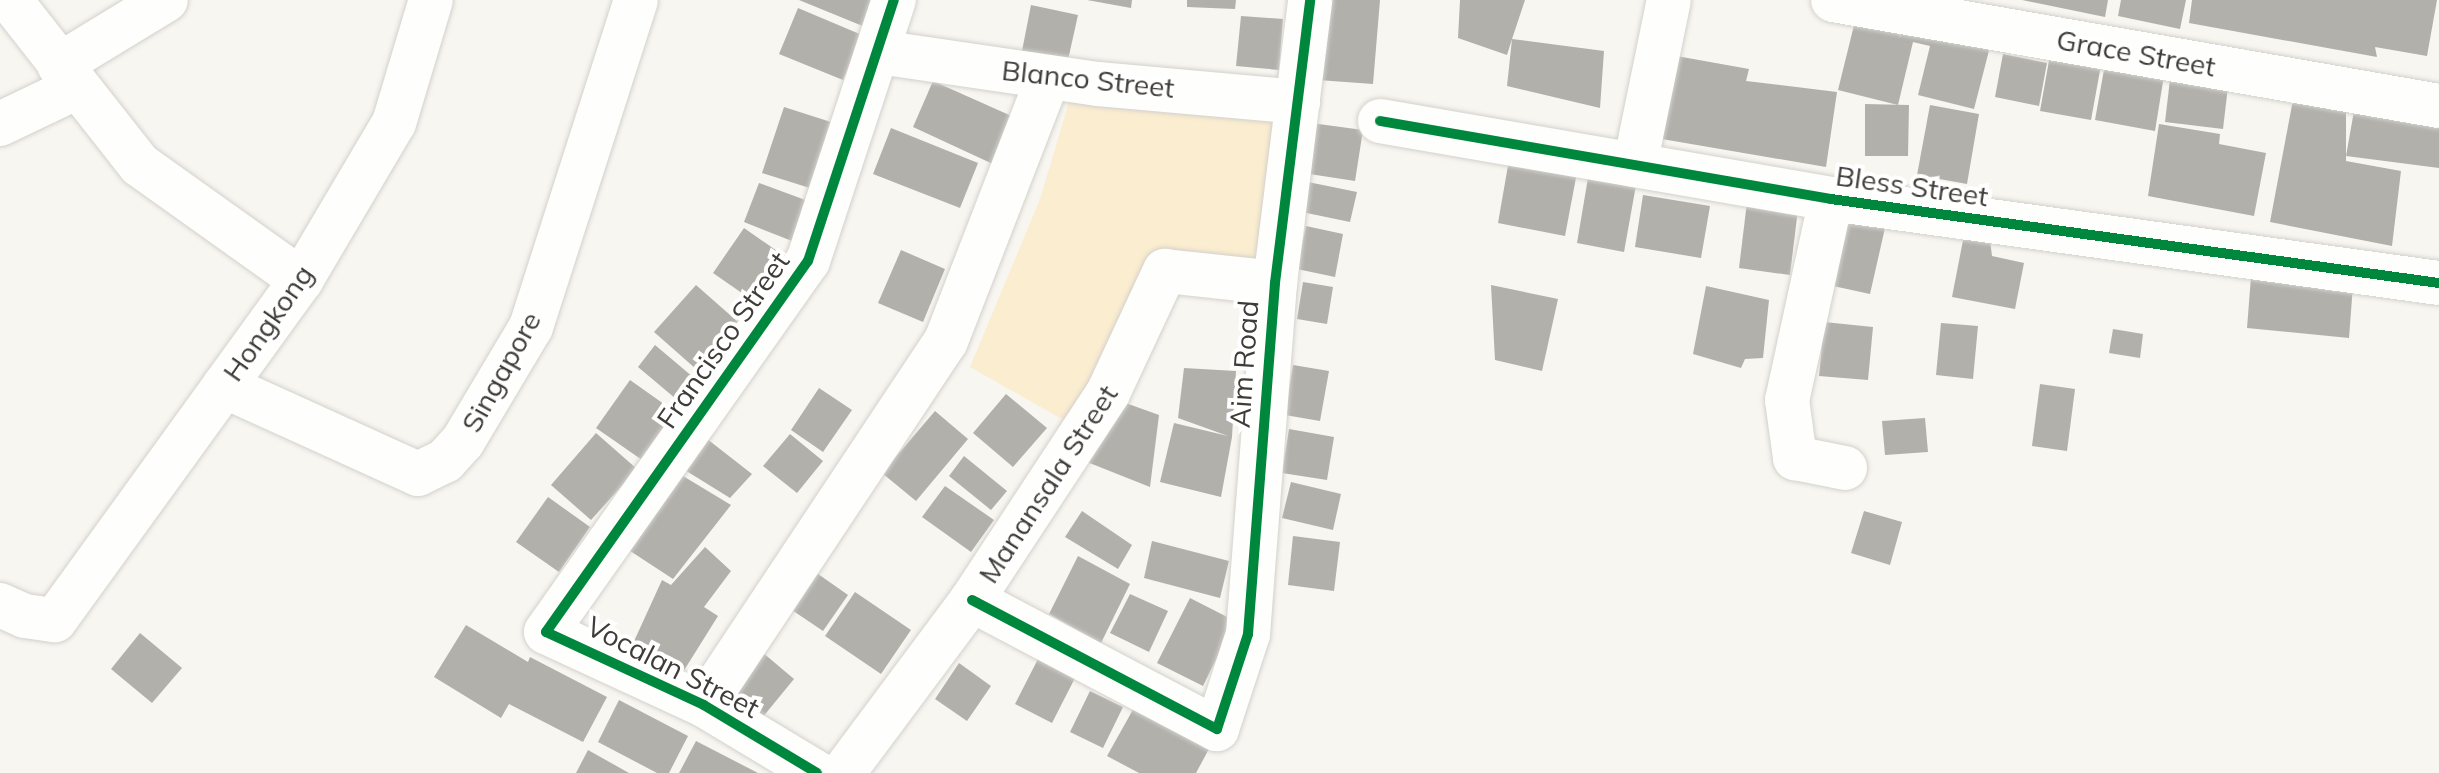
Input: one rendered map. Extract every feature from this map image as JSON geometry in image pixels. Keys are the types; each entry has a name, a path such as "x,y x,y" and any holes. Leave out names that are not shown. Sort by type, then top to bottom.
{"street":[{"path":"10,0 140,165 301,280"},
{"path":"0,124 166,0"},
{"name":"Hongkong","path":"0,605 25,616 55,620 301,280 394,123 431,0"},
{"name":"Singapore","path":"224,386 418,474 445,461 463,441 531,327 636,0"},
{"name":"Francisco Street","path":"546,632 808,261 894,0"},
{"name":"Aim Road","path":"972,600 1217,729 1248,634 1275,283 1310,0"},
{"path":"1635,165 1669,0"},
{"name":"Grace Street","path":"1833,0 1898,6 2439,106"},
{"name":"Blanco Street","path":"879,52 1048,78 1298,102"},
{"path":"704,705 946,341 1048,78"},
{"name":"Bless Street","path":"1380,121 1831,199 2439,283"},
{"path":"1831,199 1787,400 1795,458 1845,468"},
{"name":"Manansala Street","path":"843,773 972,600 1121,373 1165,271 1275,283"},
{"name":"Vocalan Street","path":"546,632 704,705 817,773"}],"shaded area":[{"path":"1071,95 1280,109 1265,248 1254,264 1155,255 1076,427 970,367 1040,199"}],"building":[{"path":"799,0 875,0 865,27"},
{"path":"1087,0 1132,0 1131,8"},
{"path":"1187,0 1236,0 1235,9 1187,7"},
{"path":"1309,0 1380,0 1373,84 1304,79"},
{"path":"1460,0 1525,0 1507,55 1458,38"},
{"path":"2022,0 2108,0 2105,17"},
{"path":"2121,0 2186,0 2180,29 2118,16"},
{"path":"2192,0 2437,0 2427,56 2375,47 2377,57 2189,23"},
{"path":"1031,5 1078,15 1068,60 1022,51"},
{"path":"798,8 862,35 843,80 779,54"},
{"path":"1907,9 1994,31 1974,109 1918,95 1930,46 1913,42 1898,105 1838,90 1857,13 1899,24 1900,38"},
{"path":"1241,16 1283,19 1279,70 1236,66"},
{"path":"1512,39 1604,51 1600,108 1507,86"},
{"path":"2107,53 2166,63 2155,131 2095,120"},
{"path":"2003,54 2047,63 2039,106 1995,97"},
{"path":"1671,55 1749,69 1746,81 1837,92 1826,167 1656,138"},
{"path":"2050,55 2101,65 2091,120 2040,111"},
{"path":"2171,71 2229,78 2223,129 2165,122"},
{"path":"933,81 1016,118 995,165 913,127"},
{"path":"2295,89 2346,96 2346,161 2401,171 2392,246 2270,222"},
{"path":"2357,94 2439,98 2439,168 2346,156"},
{"path":"1865,104 1909,105 1908,156 1865,156"},
{"path":"1930,105 1979,114 1967,184 1917,175"},
{"path":"784,107 834,123 813,189 762,173"},
{"path":"1311,123 1363,130 1355,181 1303,173"},
{"path":"2159,124 2220,134 2219,144 2266,153 2254,216 2148,196"},
{"path":"891,128 978,163 960,208 873,174"},
{"path":"1510,154 1578,167 1565,236 1498,223"},
{"path":"1590,166 1638,174 1624,252 1577,243"},
{"path":"1308,182 1357,192 1350,222 1302,212"},
{"path":"759,183 808,201 792,241 744,222"},
{"path":"1748,194 1799,201 1790,275 1739,268"},
{"path":"1643,195 1710,206 1701,258 1635,247"},
{"path":"1838,219 1885,228 1870,294 1824,284"},
{"path":"1306,226 1343,234 1335,277 1297,269"},
{"path":"744,228 780,253 749,298 713,273"},
{"path":"1964,235 1990,240 1992,256 2024,263 2015,309 1952,297"},
{"path":"901,250 945,269 923,322 878,303"},
{"path":"2251,277 2353,285 2349,338 2247,328"},
{"path":"1303,282 1333,287 1327,324 1297,319"},
{"path":"696,285 738,322 696,369 654,332"},
{"path":"1491,285 1558,299 1542,371 1495,360"},
{"path":"1706,286 1769,300 1763,358 1745,359 1741,368 1693,354"},
{"path":"1824,322 1873,327 1868,380 1819,376"},
{"path":"1941,323 1978,326 1973,379 1936,375"},
{"path":"2113,329 2143,334 2140,358 2109,353"},
{"path":"655,345 706,388 688,409 638,367"},
{"path":"1293,365 1329,371 1320,421 1285,415"},
{"path":"1184,368 1236,371 1232,437 1221,497 1160,482 1174,423 1228,436 1178,418"},
{"path":"630,380 678,414 645,462 596,428"},
{"path":"2040,384 2075,389 2067,451 2032,446"},
{"path":"819,388 852,410 823,452 791,430"},
{"path":"1006,394 1047,428 1013,467 973,433"},
{"path":"1109,397 1159,415 1150,487 1082,460"},
{"path":"935,411 968,439 916,501 882,473"},
{"path":"1925,418 1928,452 1885,455 1882,421"},
{"path":"1289,429 1334,437 1327,480 1282,473"},
{"path":"596,433 637,469 591,520 551,485"},
{"path":"790,434 823,461 797,493 763,466"},
{"path":"702,435 752,474 730,498 680,467"},
{"path":"964,456 1007,491 991,510 949,476"},
{"path":"678,473 731,505 673,579 621,545"},
{"path":"1291,482 1341,494 1333,530 1282,518"},
{"path":"945,486 994,520 971,552 922,517"},
{"path":"548,497 590,527 559,572 516,542"},
{"path":"1082,511 1132,545 1118,569 1065,537"},
{"path":"1864,511 1902,522 1890,565 1851,553"},
{"path":"1293,536 1340,542 1334,591 1288,585"},
{"path":"1152,541 1229,561 1220,598 1144,578"},
{"path":"705,547 731,571 704,607 718,616 683,672 630,650 662,580 671,585"},
{"path":"1078,556 1130,584 1101,643 1049,614"},
{"path":"811,569 848,595 823,631 786,606"},
{"path":"855,592 911,630 881,674 825,636"},
{"path":"1130,594 1168,611 1149,652 1110,633"},
{"path":"1190,598 1235,621 1203,686 1157,663"},
{"path":"466,625 528,662 530,657 607,697 583,742 509,704 501,718 434,677"},
{"path":"140,633 182,668 152,703 111,669"},
{"path":"755,646 794,679 757,724 717,691"},
{"path":"1038,659 1075,678 1052,723 1015,704"},
{"path":"959,663 991,686 967,721 935,699"},
{"path":"1090,691 1123,707 1103,748 1070,732"},
{"path":"619,700 688,736 669,773 657,773 598,742"},
{"path":"1135,706 1210,747 1196,773 1139,773 1107,756"},
{"path":"696,741 758,773 679,773"},
{"path":"588,750 629,773 576,773"}],"cycle path":[{"path":"817,773 704,705 546,632 808,261 894,0"},
{"path":"972,600 1217,729 1248,634 1275,283 1310,0"},
{"path":"1380,121 1831,199 2439,283"}]}
